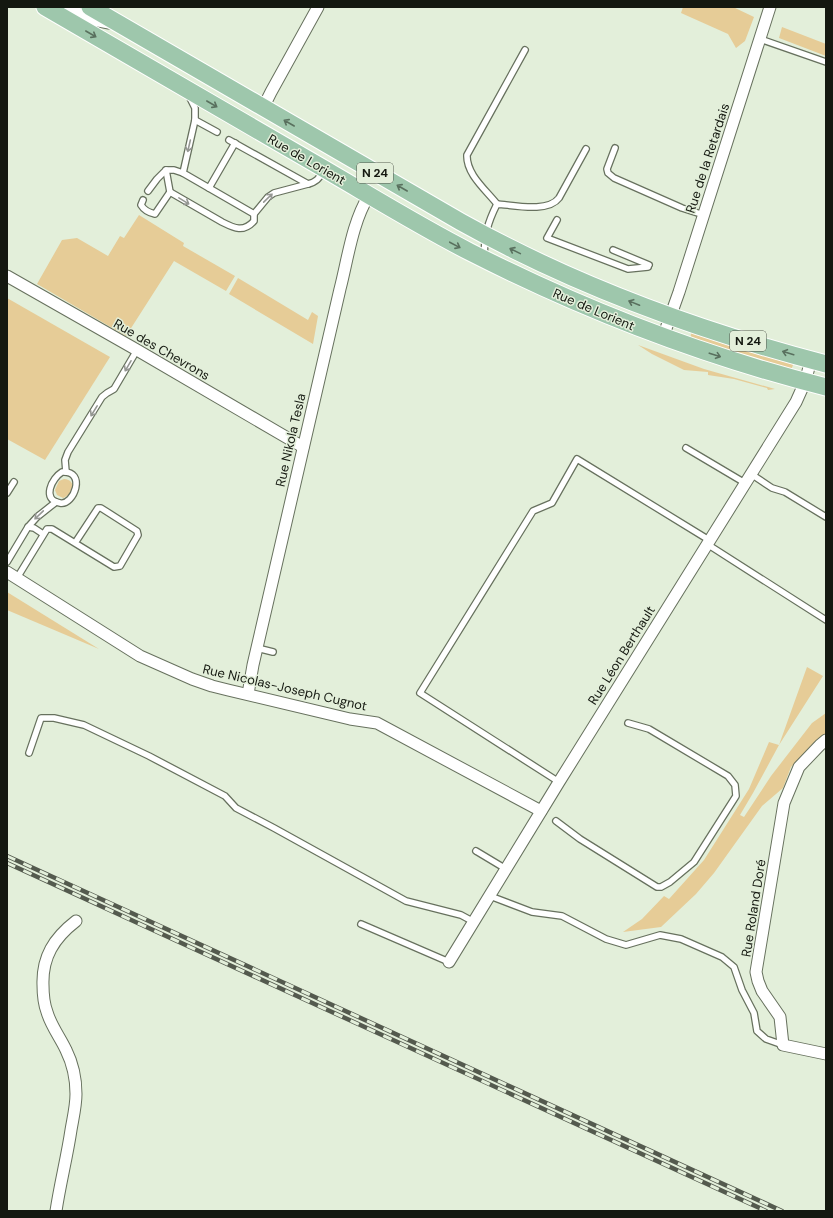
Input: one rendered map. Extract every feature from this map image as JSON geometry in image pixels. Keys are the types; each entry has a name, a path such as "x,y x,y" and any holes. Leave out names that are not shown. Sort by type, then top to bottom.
{"main road":[{"name":"Rue de Lorient","path":"45,7 369,196 450,242 484,259 548,290 663,337 718,356 826,387"},
{"name":"Rue de Lorient","path":"90,7 485,236 592,286 671,317 818,362"}],"street":[{"name":"Rue de Lorient","path":"68,7 88,19 120,24"},
{"path":"263,108 318,7"},
{"name":"Rue de la Retardais","path":"671,317 770,7"},
{"name":"Rue Nikola Tesla","path":"248,694 257,648 303,447 355,228 359,215 369,196"},
{"name":"Rue des Chevrons","path":"7,276 303,447"},
{"path":"663,337 671,317"},
{"name":"Rue Léon Berthault","path":"449,962 541,811 796,402 805,382 818,362"},
{"name":"Rue Nicolas-Joseph Cugnot","path":"7,572 140,656 192,679 212,686 350,719 377,723 541,811"},
{"name":"Rue Roland Doré","path":"783,1045 780,1017 762,991 756,972 784,803 799,767 826,740"},
{"path":"56,1211 74,1116 76,1094 75,1076 66,1050 47,1012 43,995 43,978 45,963 49,952 57,938 76,920"},
{"path":"783,1045 826,1054"}],"lane":[{"path":"760,39 826,62"},
{"path":"525,50 467,155 471,172 497,204 537,207 554,203 559,198 586,149"},
{"path":"180,85 190,98 195,108 195,120 183,173"},
{"path":"195,120 217,132"},
{"path":"209,188 232,141 308,184"},
{"path":"615,148 607,169 608,173 614,178 682,208 704,215"},
{"path":"170,192 222,222 236,228 246,227 254,221 254,214 268,197 274,193 315,183 324,169"},
{"path":"143,200 141,205 142,208 156,214 170,192 166,170"},
{"path":"148,190 166,170 174,170 183,173 254,214"},
{"path":"484,259 485,236 490,219 497,204"},
{"path":"557,220 547,238 628,269 648,266 613,250"},
{"path":"66,472 65,460 68,452 102,397 114,390 137,350"},
{"path":"686,448 745,484"},
{"path":"559,782 420,693 533,511 552,503 577,459 708,542 826,620"},
{"path":"62,472 66,472 76,478 76,489 68,501 64,503 56,502 50,495 50,487 56,476 62,472"},
{"path":"751,474 772,488 786,492 826,517"},
{"path":"7,493 14,482"},
{"path":"7,562 28,527 37,517 56,502"},
{"path":"17,578 47,529 50,528 114,567 120,566 139,533 101,508 98,508 75,543"},
{"path":"28,527 34,528 43,534"},
{"path":"257,648 274,652"},
{"path":"29,753 41,718 54,718 84,725 149,756 225,796 236,808 406,901 461,915 474,922"},
{"path":"556,821 580,839 657,886 661,887 670,882 694,862 736,796 735,785 728,776 655,732 628,722"},
{"path":"476,851 506,869"},
{"path":"490,896 532,912 562,916 606,939 619,943 626,944 660,935 681,939 722,957 734,967 742,990 754,1012 758,1031 766,1039 783,1045"},
{"path":"361,924 449,962"}],"shaded area":[{"path":"683,7 733,7 754,17 745,41 736,48 728,34 681,13"},
{"path":"782,27 826,44 826,56 779,38"},
{"path":"139,215 184,243 183,246 235,276 226,291 174,261 126,336 37,284 62,240 77,238 108,256 120,236 124,238"},
{"path":"238,278 308,320 312,312 318,316 313,344 229,294"},
{"path":"7,298 110,357 45,460 7,439"},
{"path":"692,330 792,363 793,365 791,370 690,339"},
{"path":"638,345 704,369 775,389 768,390 767,388 734,379 708,375 708,372 684,370 652,354"},
{"path":"64,479 71,482 72,488 69,494 63,498 57,495 55,490 59,481"},
{"path":"7,592 99,649 7,610"},
{"path":"807,667 823,676 779,745"},
{"path":"826,713 826,733 791,767 783,788 762,806 714,873 696,894 661,927 623,932 642,919 664,896 669,899 704,860 749,789 769,742 779,745 740,815 744,817 771,776 812,723"}],"railway":[{"path":"7,856 782,1211"},
{"path":"7,863 766,1211"}]}
